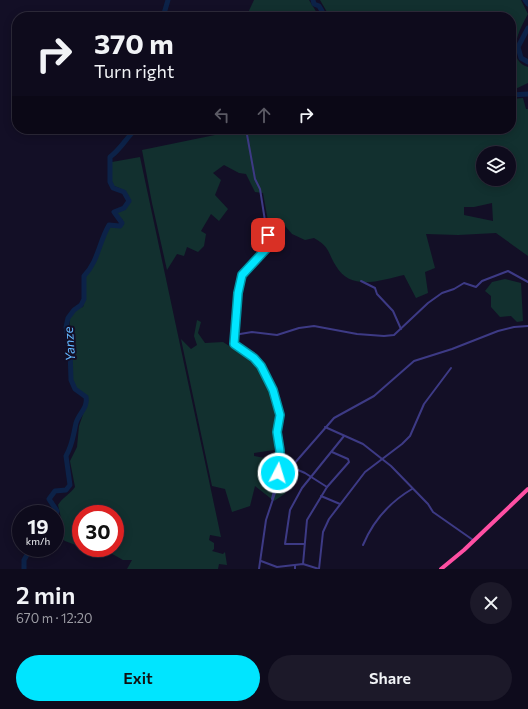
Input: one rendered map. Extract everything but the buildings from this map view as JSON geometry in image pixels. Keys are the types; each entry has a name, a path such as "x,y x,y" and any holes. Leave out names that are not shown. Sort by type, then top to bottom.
{"highway":[{"path":"441,569 528,489"}],"street":[{"path":"247,134 266,225 268,244 263,254 242,275 238,293 234,344 254,358 261,366 273,390 280,415 277,432 280,451 278,473 264,529 259,569"},
{"path":"234,335 252,332 277,335 299,328 314,326 357,334 384,336 394,335 428,303 442,293 454,289 464,283 476,287 482,281 508,271 528,282"},
{"path":"361,281 376,288 377,294 393,311 401,329"},
{"path":"272,499 280,481 325,427 339,415 374,396 414,361 452,349 498,331 514,327 528,326"},
{"path":"261,561 277,567 302,564 319,569 324,528 340,504 366,472 410,436 424,404 452,368"},
{"path":"325,427 363,444 383,459 428,504 433,512 474,540"},
{"path":"304,544 285,544 290,510 302,488 344,436"},
{"path":"302,564 307,520 327,487 349,462 348,459 332,452"},
{"path":"291,467 327,487"},
{"path":"363,545 372,527 386,509 399,497 412,489"},
{"path":"321,496 340,504"},
{"path":"294,565 295,569"}],"green space":[{"path":"254,0 309,0 316,12 248,12"},
{"path":"320,0 521,0 528,14 521,27 516,43 516,12 327,12"},
{"path":"516,54 521,63 528,67 528,83 516,89"},
{"path":"523,98 526,109 528,109 528,256 496,233 458,235 426,234 435,268 425,272 428,293 416,298 404,275 376,281 358,282 342,274 333,261 328,250 314,238 305,240 292,234 280,220 268,221 263,193 255,192 246,174 239,173 224,165 213,173 221,180 215,195 228,209 219,221 211,214 201,231 206,234 204,246 198,252 187,247 184,256 177,254 167,270 142,150 220,134 516,134 516,99","holes":["492,203 493,221 464,215 464,207 474,207"]},
{"path":"140,157 221,537 210,535 209,540 214,543 214,549 212,551 223,554 225,552 227,565 219,564 218,569 127,569 132,560 123,560 118,557 124,557 124,505 72,505 72,544 64,540 64,505 58,505 75,487 70,461 77,447 79,426 88,400 87,396 76,388 72,380 71,349 69,339 70,317 78,308 83,307 85,300 86,276 91,271 97,259 110,226 120,228 124,224 116,212 125,209 130,201 125,191 114,186 111,179 112,162"},
{"path":"505,279 521,283 523,321 517,322 511,316 500,317 491,307 491,296 485,291 492,282"},
{"path":"197,320 201,322 198,333 205,343 223,342 242,354 259,368 268,386 275,409 274,450 254,453 254,456 265,458 263,463 268,466 264,473 267,479 286,493 274,501 255,486 250,506 232,512 225,489 212,486 181,339 191,349 197,345 194,336"}],"waterway":[{"name":"Yanze","path":"164,12 168,0"},
{"name":"Yanze","path":"313,0 314,4 319,6 322,12"},
{"name":"Yanze","path":"525,0 528,4"},
{"name":"Yanze","path":"528,28 518,47 521,58 528,62"},
{"name":"Yanze","path":"516,95 528,94"},
{"name":"Yanze","path":"53,505 49,499 55,491 66,490 70,485 66,456 71,444 76,423 86,404 86,397 75,389 71,380 70,350 66,327 68,318 74,310 81,305 84,299 84,276 92,265 109,225 120,226 122,223 114,212 124,208 129,201 124,192 113,188 110,182 110,157 131,134"},
{"name":"Yanze","path":"24,569 24,560 26,557"}],"route":[{"path":"268,235 267,248 242,275 235,317 234,344 254,358 261,366 273,390 280,415 277,432 280,451 278,473"}]}
